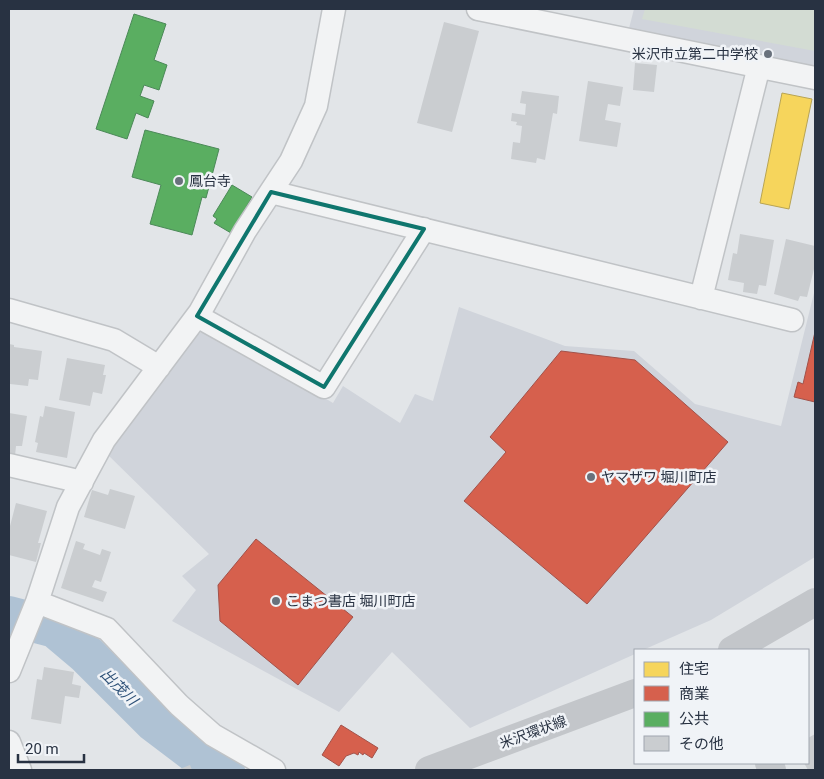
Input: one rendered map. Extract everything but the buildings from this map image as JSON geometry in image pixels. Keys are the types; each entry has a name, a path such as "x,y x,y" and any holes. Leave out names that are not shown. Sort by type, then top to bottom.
{"main road":[{"path":"734,649 815,602"},
{"name":"米沢環状線","path":"430,770 634,693"}],"street":[{"path":"9,671 37,602 68,507 104,440 197,316 245,231 291,161 316,106 334,9"},
{"path":"478,9 815,78"},
{"path":"701,298 759,66"},
{"path":"271,192 792,320"},
{"path":"197,316 324,388 424,229"},
{"path":"9,310 114,340 159,368"},
{"path":"9,464 82,482"},
{"path":"37,602 107,629 179,705 213,735 274,770"},
{"path":"9,742 20,770"}],"highlighted area":[{"path":"271,192 424,229 324,387 197,316"}],"shaded area":[{"name":"米沢市立第二中学校","path":"634,9 815,9 815,72 627,36"},
{"path":"645,9 815,9 815,51 642,19"},
{"path":"815,289 815,557 711,620 645,649 634,649 634,654 470,728 392,652 339,712 172,621 196,590 182,576 209,554 106,453 193,336 210,329 333,403 343,386 400,423 415,394 433,401 459,307 565,346 634,351 695,404 781,426"}],"waterway":[{"name":"出茂川","path":"9,616 55,628 87,655 154,722 208,763 225,770"}],"place":[{"name":"米沢市立第二中学校","path":"768,54"},
{"name":"鳳台寺","path":"179,181"},
{"name":"ヤマザワ 堀川町店","path":"591,477"},
{"name":"こまつ書店 堀川町店","path":"276,601"}]}
